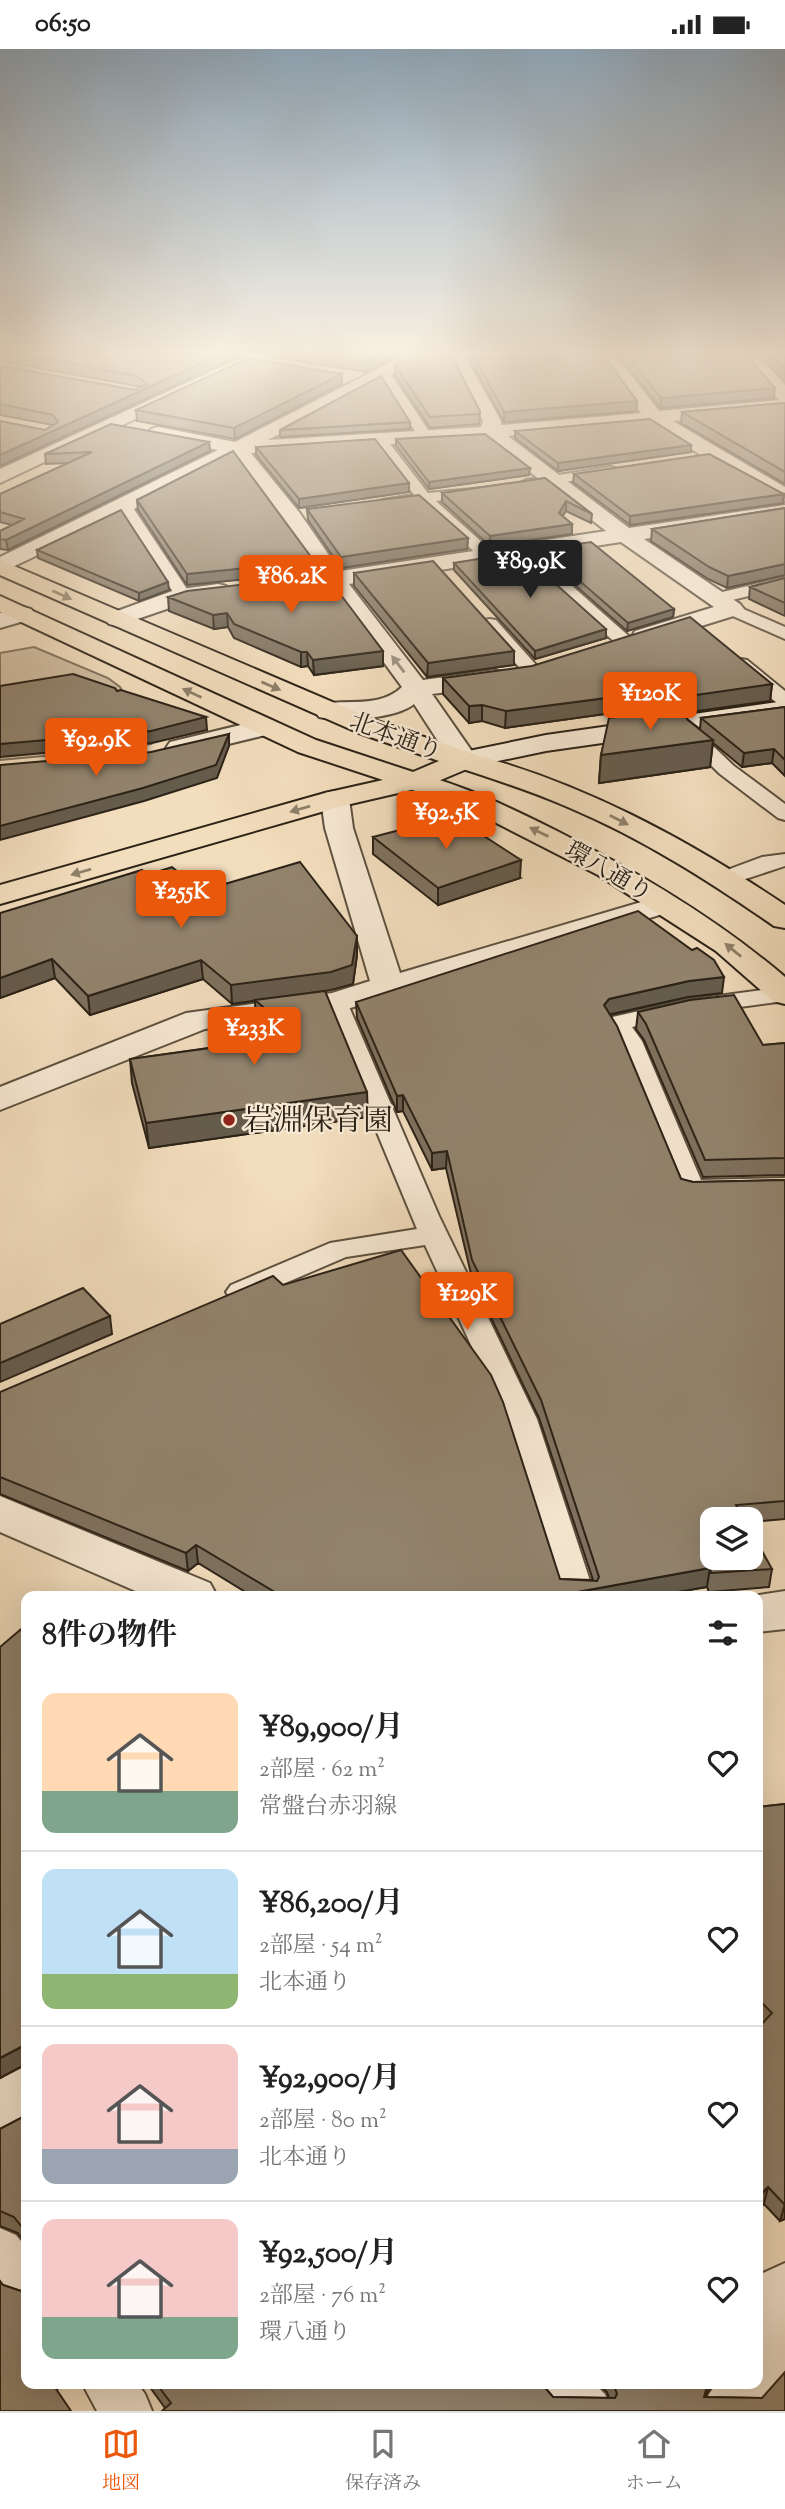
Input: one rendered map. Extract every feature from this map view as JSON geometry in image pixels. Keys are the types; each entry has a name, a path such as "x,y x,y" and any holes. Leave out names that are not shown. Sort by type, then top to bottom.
{"main road":[{"name":"北本通り","path":"0,567 328,711 464,760"},
{"name":"北本通り","path":"8,613 307,746 369,765"},
{"name":"北本通り","path":"0,895 335,799 414,781 464,760"},
{"path":"369,765 464,760"},
{"name":"環八通り","path":"464,760 550,789 610,815 727,879 785,919"},
{"name":"北本通り","path":"0,869 369,765"},
{"name":"環八通り","path":"369,765 485,806 551,838 665,904 727,944 785,994"}],"street":[{"path":"0,477 34,461"},
{"path":"0,567 213,461"},
{"path":"248,461 298,516 334,579 416,688 464,760 546,743 785,709"},
{"path":"529,461 626,535 724,604 691,622 598,651"},
{"path":"723,461 785,495"},
{"path":"117,619 183,595 334,579 785,510"},
{"path":"328,711 362,711 392,705 407,698 416,688 532,671 559,663"},
{"path":"152,754 265,727"},
{"path":"335,799 339,828 388,987"},
{"path":"0,1099 198,1020 335,1002 665,904"},
{"path":"6,1523 180,1591"},
{"path":"763,1612 785,1610"},
{"path":"0,2117 21,2099"}],"lane":[{"path":"396,461 424,498 488,556"},
{"path":"515,486 620,470"},
{"path":"371,506 489,489"},
{"path":"125,506 183,595"},
{"path":"523,551 625,642"},
{"path":"436,564 453,583"},
{"path":"724,604 785,582"},
{"path":"724,604 785,634"},
{"path":"480,613 532,671"},
{"path":"691,622 785,700"},
{"path":"680,724 694,741 785,814"},
{"path":"727,879 770,862 785,860"},
{"path":"785,994 688,1007 617,1023 629,1041 691,1189 785,1186"},
{"path":"335,1002 435,1235 521,1419 576,1591"},
{"path":"214,1304 340,1249 435,1235"},
{"path":"0,2251 21,2278"},
{"path":"763,2368 784,2342 768,2294"},
{"path":"111,2389 128,2411"},
{"path":"565,2389 588,2411"},
{"path":"726,2411 744,2389"}],"shaded area":[{"path":"34,647 108,678 120,687 151,744 0,760 0,653"}],"building":[{"path":"72,461 169,461 6,540 0,539 0,531 24,519 0,512 0,494"},
{"path":"213,461 241,461 314,561 187,574 137,500"},
{"path":"268,461 392,461 409,483 299,499"},
{"path":"413,461 521,461 530,468 429,482"},
{"path":"660,461 723,461 784,494 630,516 574,474"},
{"path":"767,461 785,461 785,472"},
{"path":"545,478 592,514 566,501 559,513 572,524 490,536 442,493"},
{"path":"419,495 468,538 341,557 307,509"},
{"path":"785,508 785,564 728,576 709,567 652,529"},
{"path":"121,510 168,582 139,593 37,550"},
{"path":"591,542 674,609 628,623 543,549"},
{"path":"520,552 606,629 535,651 454,563"},
{"path":"433,561 514,651 428,663 354,573"},
{"path":"326,575 383,651 313,660 307,652 301,652 234,624 227,613 213,615 168,597 187,591"},
{"path":"785,578 785,603 750,587"},
{"path":"690,617 772,684 612,707 614,697 506,711 482,705 469,706 443,678 532,666"},
{"path":"73,674 117,691 206,717 151,731 0,744 0,686"},
{"path":"785,707 785,760 774,749 744,753 701,718"},
{"path":"678,708 688,720 713,740 601,755 609,718"},
{"path":"229,734 216,765 143,788 0,826 0,765 151,752"},
{"path":"453,816 521,860 438,888 373,837"},
{"path":"300,862 357,936 352,965 331,972 231,985 201,960 88,996 52,959 0,978 0,913 142,870 147,875 172,867 201,891"},
{"path":"638,911 692,950 697,948 714,960 724,977 689,981 609,999 604,1005 617,1026 681,1179 693,1182 785,1180 785,1501 736,1505 737,1507 700,1507 700,1570 583,1591 273,1591 196,1545 186,1553 0,1477 0,1392 273,1276 283,1285 401,1250 491,1375 503,1402 560,1579 597,1581 599,1577 541,1400 472,1260 447,1151 432,1153 403,1095 397,1096 356,1002"},
{"path":"325,991 367,1092 146,1123 130,1059 297,1036 255,1000"},
{"path":"734,995 763,1045 785,1043 785,1158 705,1160 646,1024 638,1012 690,1000"},
{"path":"83,1288 110,1316 0,1363 0,1324"},
{"path":"763,1553 772,1569 763,1570"},
{"path":"710,1570 757,1570 711,1573"},
{"path":"21,1629 21,2047 0,2058 0,1647"},
{"path":"785,1804 785,2205 768,2187 763,2192 763,2023 772,2013 763,2004 763,1806"},
{"path":"21,2118 21,2226 14,2217 0,2211 0,2129"},
{"path":"0,2281 3,2285 21,2291 21,2389 56,2389 71,2411 0,2411"},
{"path":"785,2372 785,2411 162,2411 171,2403 160,2389 546,2389 553,2397 615,2398 615,2389 706,2389 704,2397 762,2398"}],"place":[{"name":"岩淵保育園","path":"229,1120"}]}
